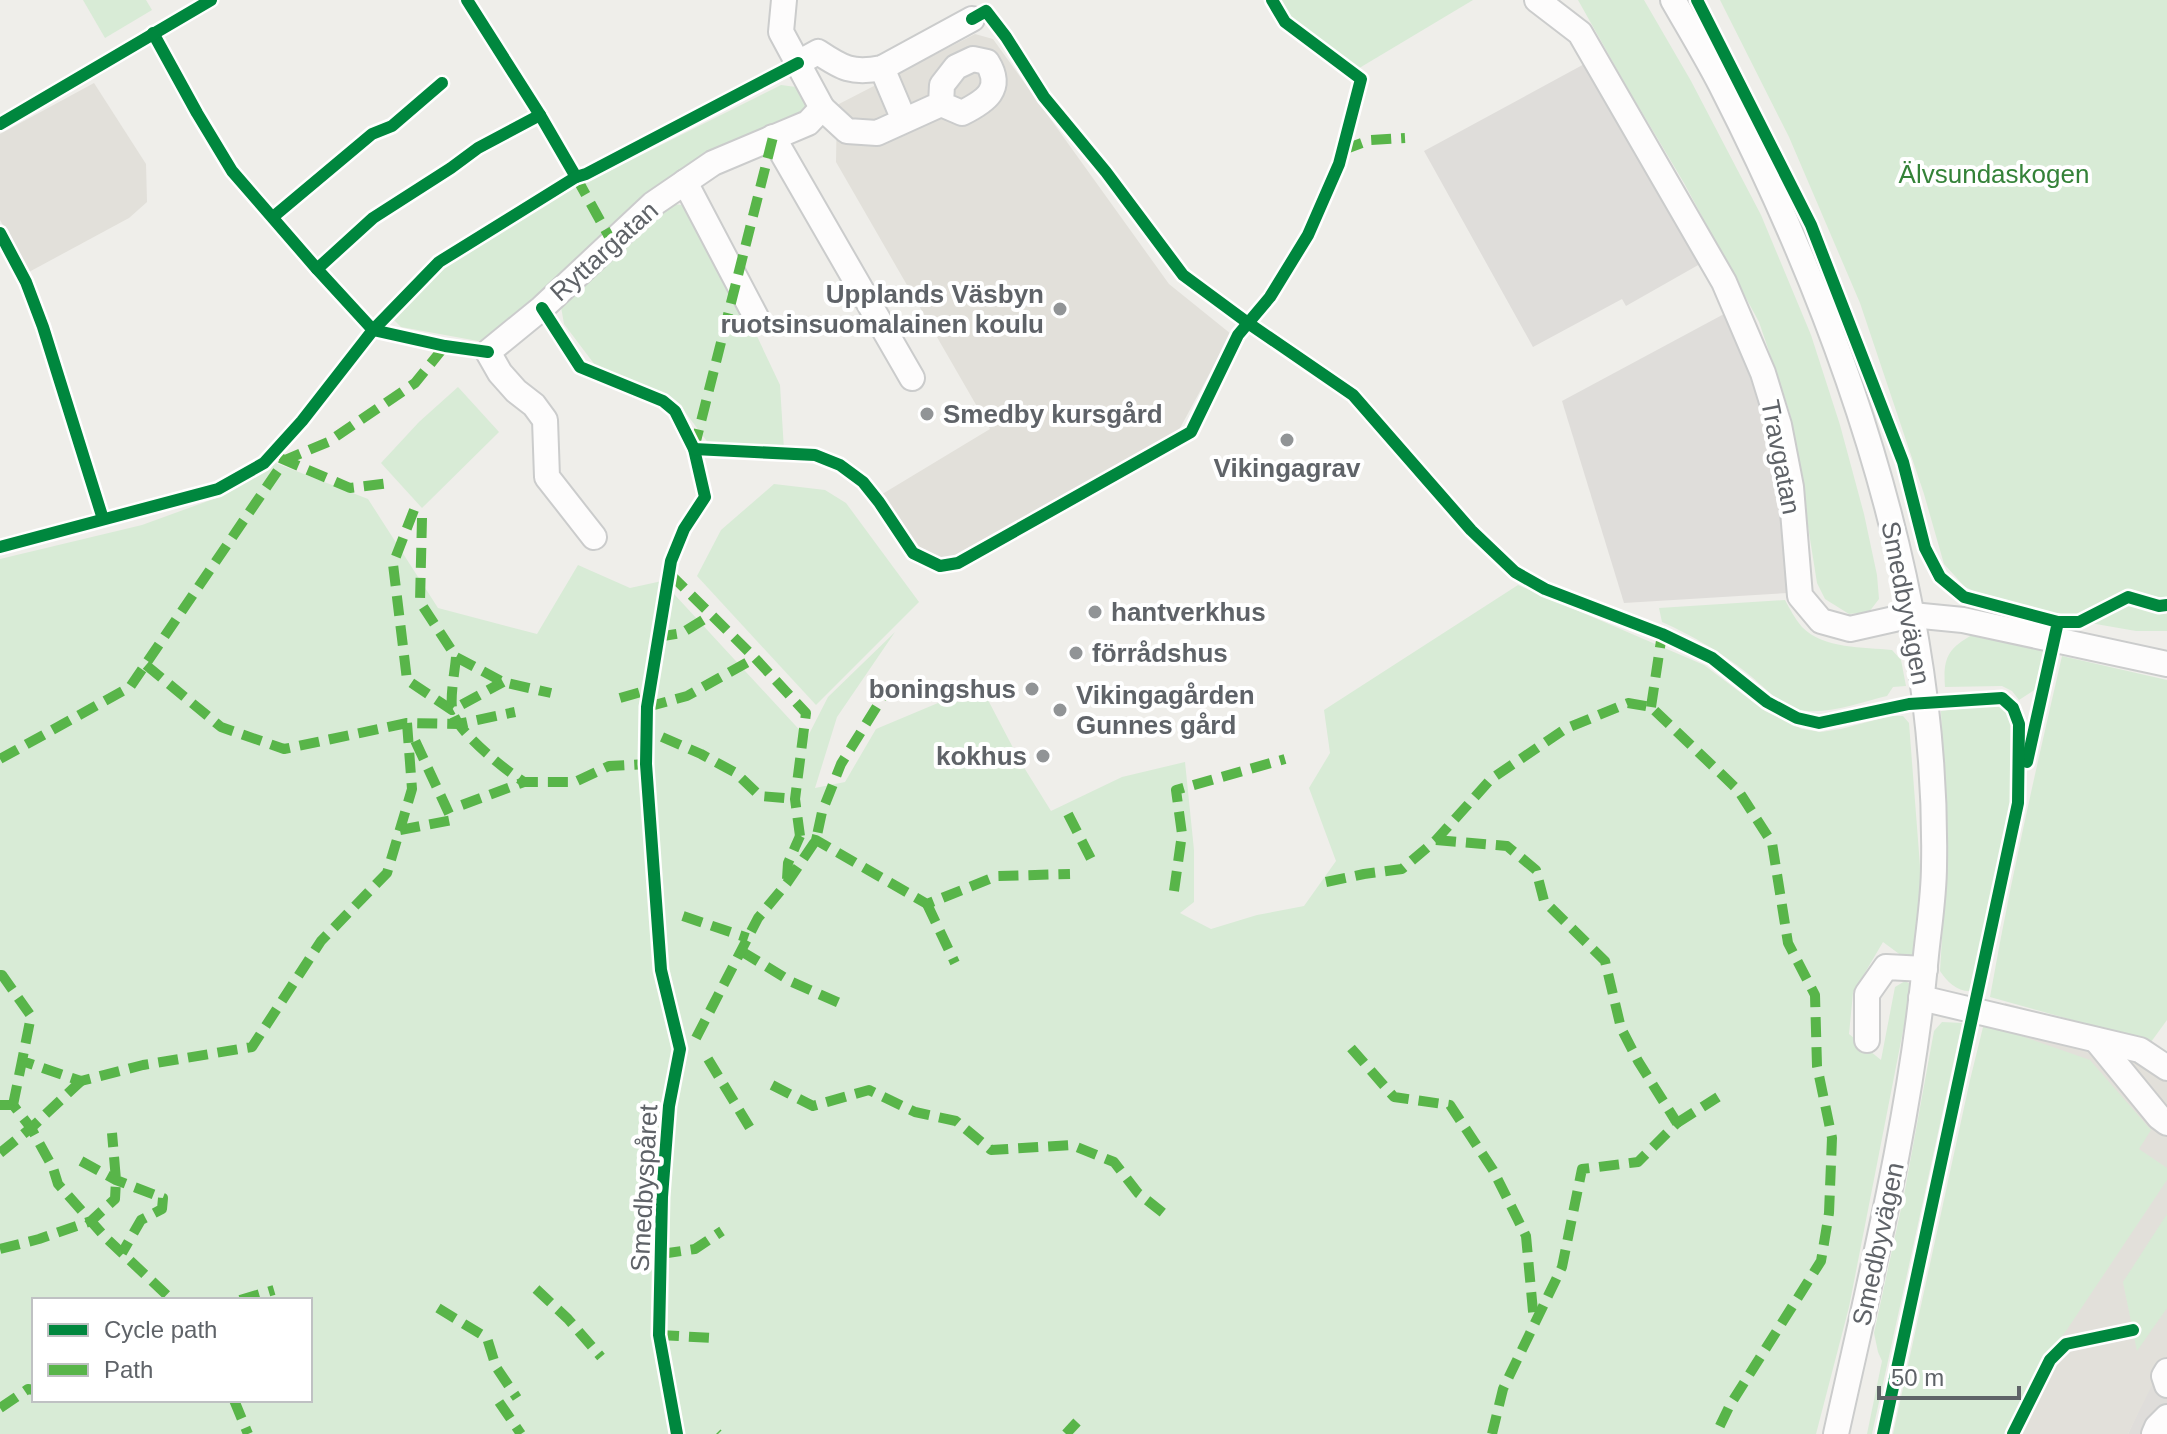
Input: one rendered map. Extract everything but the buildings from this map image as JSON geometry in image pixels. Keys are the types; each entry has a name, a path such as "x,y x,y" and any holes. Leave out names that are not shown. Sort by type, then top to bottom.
{"street":[{"name":"Travgatan","path":"1537,0 1580,33 1729,295 1763,373 1779,425 1791,487 1800,596 1821,621 1850,629 1912,615 1963,620 2167,664"},
{"name":"Smedbyvägen","path":"1673,0 1720,83 1804,262 1859,414 1894,528 1912,615 1931,754 1934,868 1921,998 1902,1132 1836,1434"},
{"path":"784,2 781,32 822,108 847,131 877,133 941,104"},
{"path":"798,63 818,52 842,67 866,71 882,68 972,19"},
{"path":"882,68 904,120"},
{"name":"Ryttargatan","path":"594,537 547,477 545,420 534,405 500,373 488,352 542,308 653,204 713,163 808,123 822,108"},
{"path":"773,137 912,378"},
{"name":"Ryttargatan","path":"685,182 756,317"},
{"path":"1867,1040 1867,994 1886,967 1925,969"},
{"path":"1921,998 2140,1050 2167,1068"},
{"path":"2096,1040 2167,1123"},
{"path":"2167,1371 2164,1376 2167,1385"},
{"path":"2154,1434 2167,1417"}],"shaded area":[{"name":"Upplands Väsbyn ruotsinsuomalainen koulu","path":"975,34 993,39 1169,284 1231,334 1179,430 948,563 916,553 879,496 990,429 836,162 837,105"},
{"path":"1588,62 1700,264 1626,306 1622,299 1533,347 1424,151"},
{"path":"94,83 146,164 147,202 129,218 29,272 0,220 0,134"},
{"path":"1724,314 1757,388 1779,490 1788,593 1624,603 1562,401"},
{"path":"2005,1003 2151,1043 2167,1055 2167,1355 2128,1434 1912,1434"},
{"path":"2167,1355 2167,1434 2128,1434 2146,1395"}],"green space":[{"path":"83,0 146,0 152,10 105,38"},
{"path":"1278,0 1473,0 1356,70 1289,19"},
{"path":"1578,0 1644,0 1691,81 1761,215 1811,335 1840,425 1877,575 1879,599 1869,612 1849,614 1825,599 1817,583 1790,413 1759,322 1684,183"},
{"name":"Älvsundaskogen","path":"1720,0 2167,0 2167,631 2136,631 1999,602 1965,587 1944,564 1924,494 1860,303 1789,137"},
{"path":"781,85 796,87 807,105 796,120 713,158 500,334 478,341 401,327 392,318 442,269 486,239 565,193"},
{"path":"673,204 691,206 780,385 784,450 709,444 679,404 595,365 564,324 560,301 644,221"},
{"path":"458,387 499,432 422,508 381,463 419,422"},
{"path":"273,462 368,499 438,608 537,634 578,565 630,588 662,581 807,738 828,697 895,632 837,717 815,788 845,782 876,729 938,703 988,700 1051,811 1122,777 1185,762 1194,850 1194,902 1180,913 1211,929 1257,915 1304,906 1336,861 1309,788 1330,753 1324,710 1518,585 1704,665 1765,711 1802,729 1821,732 1890,716 1903,716 1909,723 1921,879 1917,955 1906,959 1883,942 1853,993 1849,1034 1881,1060 1895,987 1905,981 1912,985 1849,1307 1816,1434 0,1434 0,559 142,525 219,497"},
{"path":"774,484 825,490 846,503 919,602 816,705 697,576 721,530"},
{"path":"1785,600 1802,627 1821,639 1844,646 1892,650 1901,660 1906,686 1893,687 1887,696 1842,708 1818,711 1796,709 1717,651 1662,622 1659,608"},
{"path":"1972,635 1994,636 2044,649 2036,689 2019,700 2012,691 2002,686 1945,687 1948,656"},
{"path":"2062,656 2167,680 2167,1020 2151,1042 1990,997"},
{"path":"2001,707 2013,728 2011,812 1971,991 1966,991 1953,986 1940,971 1946,870 1941,711"},
{"path":"1942,1022 1962,1023 1872,1434 1867,1434 1882,1361 1874,1333 1904,1195 1934,1031"},
{"path":"1984,1023 2090,1060 2151,1130 2139,1149 2167,1168 2167,1180 2066,1331 2050,1350 2007,1434 1893,1434 1970,1080"},
{"path":"2167,1214 2167,1308 2137,1351 2123,1282"}],"marked path":[{"path":"694,449 773,137"},
{"path":"1343,150 1370,140 1405,138"},
{"path":"576,177 612,242"},
{"path":"0,759 130,687 285,460 328,442 415,383 445,346"},
{"path":"280,458 350,488 390,483"},
{"path":"414,510 393,564 407,680 452,710 503,682"},
{"path":"422,518 420,602 456,657 503,682 551,693"},
{"path":"670,574 806,713 795,799 800,836 816,840 927,904 997,876 1070,874"},
{"path":"657,637 682,633 711,615"},
{"path":"1651,707 1662,634"},
{"path":"456,657 452,701 457,721 484,751 524,782"},
{"path":"647,707 687,696 755,658"},
{"path":"146,665 221,727 284,749 407,723 458,724 515,712"},
{"path":"620,698 648,690"},
{"path":"696,1038 758,918 816,840 822,812 841,764 882,698"},
{"path":"1326,882 1402,869 1436,840 1491,779 1565,729 1628,703 1651,707 1738,790 1772,843 1788,943 1815,995 1817,1066 1832,1138 1829,1213 1821,1261 1730,1405 1716,1434"},
{"path":"0,975 31,1016 22,1061 81,1081 143,1065 252,1047 321,941 387,873 412,789 407,723"},
{"path":"400,830 452,820 412,734"},
{"path":"662,737 736,773 760,796 795,799"},
{"path":"1174,891 1182,834 1176,790 1285,759"},
{"path":"462,805 524,782 575,782 609,766 646,764"},
{"path":"1068,814 1091,859"},
{"path":"787,879 788,863 800,836"},
{"path":"1436,840 1507,846 1536,870 1544,901 1605,961 1621,1028 1677,1123 1638,1162 1582,1169 1562,1267 1503,1389 1492,1434"},
{"path":"927,904 955,963"},
{"path":"683,916 748,938"},
{"path":"741,951 792,982 846,1006"},
{"path":"1351,1048 1394,1097 1450,1105 1493,1170 1526,1236 1534,1322"},
{"path":"708,1059 753,1133"},
{"path":"13,1105 22,1061"},
{"path":"0,1153 81,1081"},
{"path":"772,1085 813,1106 869,1090 915,1112 956,1121 991,1150 1072,1145 1114,1162 1138,1193 1167,1216"},
{"path":"1677,1123 1718,1097"},
{"path":"0,1105 13,1105 31,1128 53,1168 58,1184 105,1237 170,1298"},
{"path":"0,1249 91,1221 115,1199 112,1133"},
{"path":"81,1161 116,1180 163,1198 162,1209 141,1220 122,1253"},
{"path":"661,1254 695,1249 722,1231"},
{"path":"536,1289 568,1319 601,1357"},
{"path":"247,1298 274,1290"},
{"path":"438,1308 487,1338 496,1367 517,1398"},
{"path":"659,1335 713,1338"},
{"path":"0,1408 28,1389 32,1390"},
{"path":"235,1402 248,1434"},
{"path":"499,1402 521,1434"},
{"path":"1066,1434 1077,1422"}],"cycle path":[{"path":"0,124 211,0"},
{"path":"467,0 576,177"},
{"path":"694,449 815,455 840,465 863,482 913,553 940,566 958,563 1191,432 1238,335 1270,297 1308,235 1339,164 1361,79 1285,22 1272,0"},
{"path":"1697,0 1811,225 1903,462 1925,548 1940,577 1964,597 2058,622 2027,762"},
{"path":"972,19 986,11 1044,97 1106,172 1183,275 1353,395 1471,530 1515,572 1545,589 1662,634 1712,658 1767,702 1797,718 1819,723 1909,704 2002,698 2013,708 2019,724 2018,803 1883,1434"},
{"path":"153,33 232,171 373,330 488,352"},
{"path":"0,547 218,489 264,463 302,421 373,330 439,262 576,177 798,63"},
{"path":"273,217 372,134 392,126 442,83"},
{"path":"317,269 373,218 478,148 540,115"},
{"path":"0,233 26,282 43,327 103,519"},
{"name":"Smedbyspåret","path":"542,308 580,367 663,401 675,411 694,449 705,497 684,529 671,561 647,707 646,764 661,970 680,1049 669,1106 662,1197 659,1335 677,1434"},
{"path":"2058,622 2079,622 2128,597 2159,606 2167,605"},
{"path":"2013,1434 2050,1360 2066,1344 2133,1330"}],"place":[{"name":"Upplands Väsbyn ruotsinsuomalainen koulu","path":"1060,309"},
{"name":"Smedby kursgård","path":"927,414"},
{"name":"Vikingagrav","path":"1287,440"},
{"name":"hantverkhus","path":"1095,612"},
{"name":"förrådshus","path":"1076,653"},
{"name":"boningshus","path":"1032,689"},
{"name":"Vikingagården Gunnes gård","path":"1060,710"},
{"name":"kokhus","path":"1043,756"}]}
